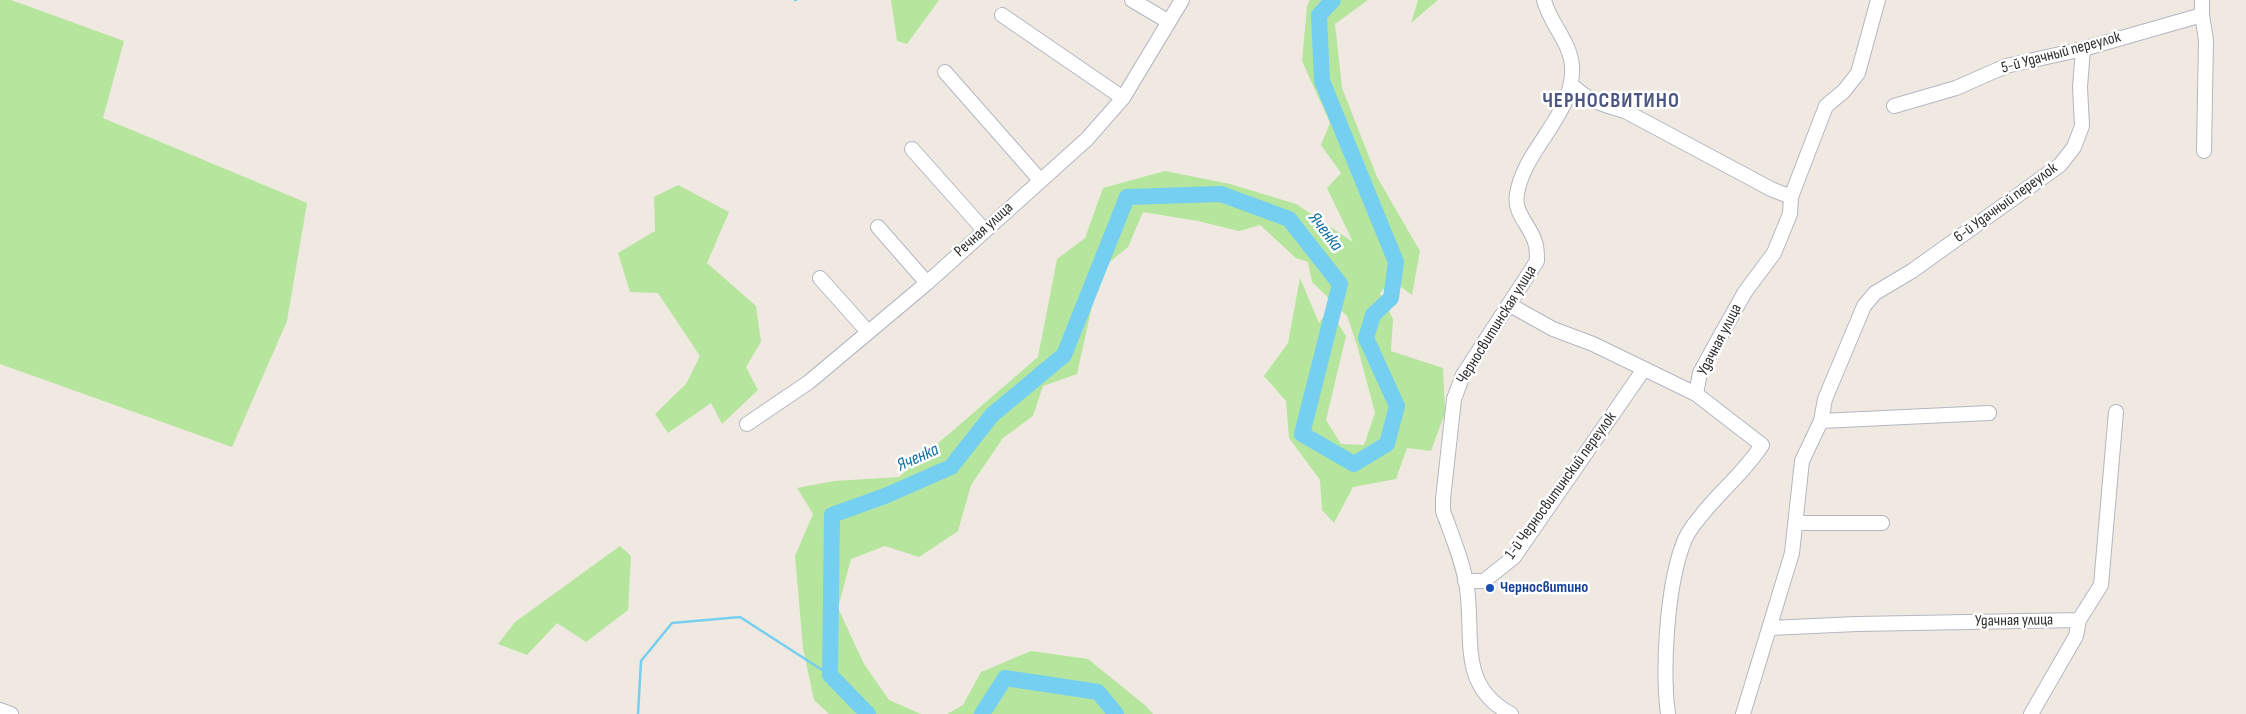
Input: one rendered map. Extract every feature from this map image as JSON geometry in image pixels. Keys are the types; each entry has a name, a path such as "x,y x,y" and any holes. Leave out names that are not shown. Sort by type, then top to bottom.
{"street":[{"path":"1132,0 1169,22"},
{"name":"Речная улица","path":"747,424 809,382 926,283 1087,139 1123,98 1182,0"},
{"name":"Черносвитинская улица","path":"1511,714 1500,708 1483,693 1475,677 1465,581 1443,511 1454,399 1463,375 1537,261 1536,245 1517,210 1516,195 1525,170 1563,106 1571,84 1572,67 1570,52 1547,10 1544,0"},
{"name":"Удачная улица","path":"1668,714 1664,687 1670,602 1682,546 1699,518 1747,466 1762,445 1696,394 1700,373 1745,292 1774,253 1790,214 1791,197 1826,106 1844,91 1858,73 1878,0"},
{"path":"2202,0 2206,40 2204,150"},
{"name":"5-й Удачный переулок","path":"1894,106 1956,88 2006,66 2083,49 2202,15"},
{"path":"1002,16 1123,98"},
{"name":"6-й Удачный переулок","path":"1821,421 1825,399 1864,306 1875,293 1912,271 2060,165 2074,148 2082,126 2080,88 2083,49"},
{"path":"945,72 1040,180"},
{"path":"1571,84 1581,95 1602,105 1625,111 1771,189 1791,197"},
{"path":"912,149 984,230"},
{"path":"878,227 926,283"},
{"path":"820,278 868,332"},
{"path":"1510,305 1552,329 1592,344 1696,394"},
{"name":"1-й Черносвитинский переулок","path":"1465,581 1484,581 1514,557 1644,369"},
{"name":"Удачная улица","path":"2031,714 2076,636 2079,620 2101,585 2116,412"},
{"path":"1743,714 1792,553 1802,461 1821,421 1990,413"},
{"path":"1796,523 1882,523"},
{"name":"Удачная улица","path":"1770,628 1857,624 2079,620"},
{"path":"0,710 10,714"}],"green space":[{"path":"0,0 11,0 124,41 103,118 307,203 287,321 232,447 0,364"},
{"path":"891,0 939,0 907,44 897,41"},
{"path":"1310,0 1368,0 1335,24 1342,88 1377,177 1420,251 1412,295 1391,280 1380,293 1393,319 1391,351 1443,368 1445,413 1431,451 1407,448 1396,479 1353,487 1334,523 1322,510 1320,480 1289,438 1286,401 1264,376 1288,343 1300,278 1319,323 1329,309 1346,336 1326,420 1341,444 1364,445 1375,413 1357,345 1347,316 1312,282 1308,262 1296,258 1260,225 1239,231 1198,221 1143,212 1128,247 1100,270 1077,374 1043,386 1033,416 1003,438 971,485 958,531 919,557 885,546 851,559 838,608 864,664 889,700 921,714 829,714 814,700 803,648 795,556 813,514 797,488 834,481 899,477 1038,357 1057,259 1085,238 1103,188 1165,171 1230,184 1296,204 1353,242 1327,188 1341,173 1321,145 1330,123 1302,61 1307,6"},
{"path":"1418,0 1438,0 1411,23"},
{"path":"678,185 729,212 707,263 756,306 761,342 746,367 758,390 722,424 711,403 668,433 655,414 686,384 700,356 658,293 630,292 618,253 655,231 654,197"},
{"path":"620,546 631,556 628,610 586,642 557,623 527,655 498,644 515,622"},
{"path":"1031,651 1088,659 1146,706 1153,714 947,714 963,705 981,672"}],"waterway":[{"name":"Яченка","path":"868,714 830,675 832,515 885,496 951,467 992,415 1064,355 1127,197 1221,194 1289,219 1340,284 1302,434 1354,464 1387,444 1397,406 1366,338 1373,315 1391,298 1396,262 1322,81 1319,15 1333,0"},
{"name":"Яченка","path":"638,714 641,661 672,623 740,617 830,675"},
{"name":"Яченка","path":"982,714 1005,678 1098,692 1116,714"}],"place":[{"name":"Черносвитино","path":"1490,588"}],"district":[{"name":"ЧЕРНОСВИТИНО","path":"1611,102"}]}
